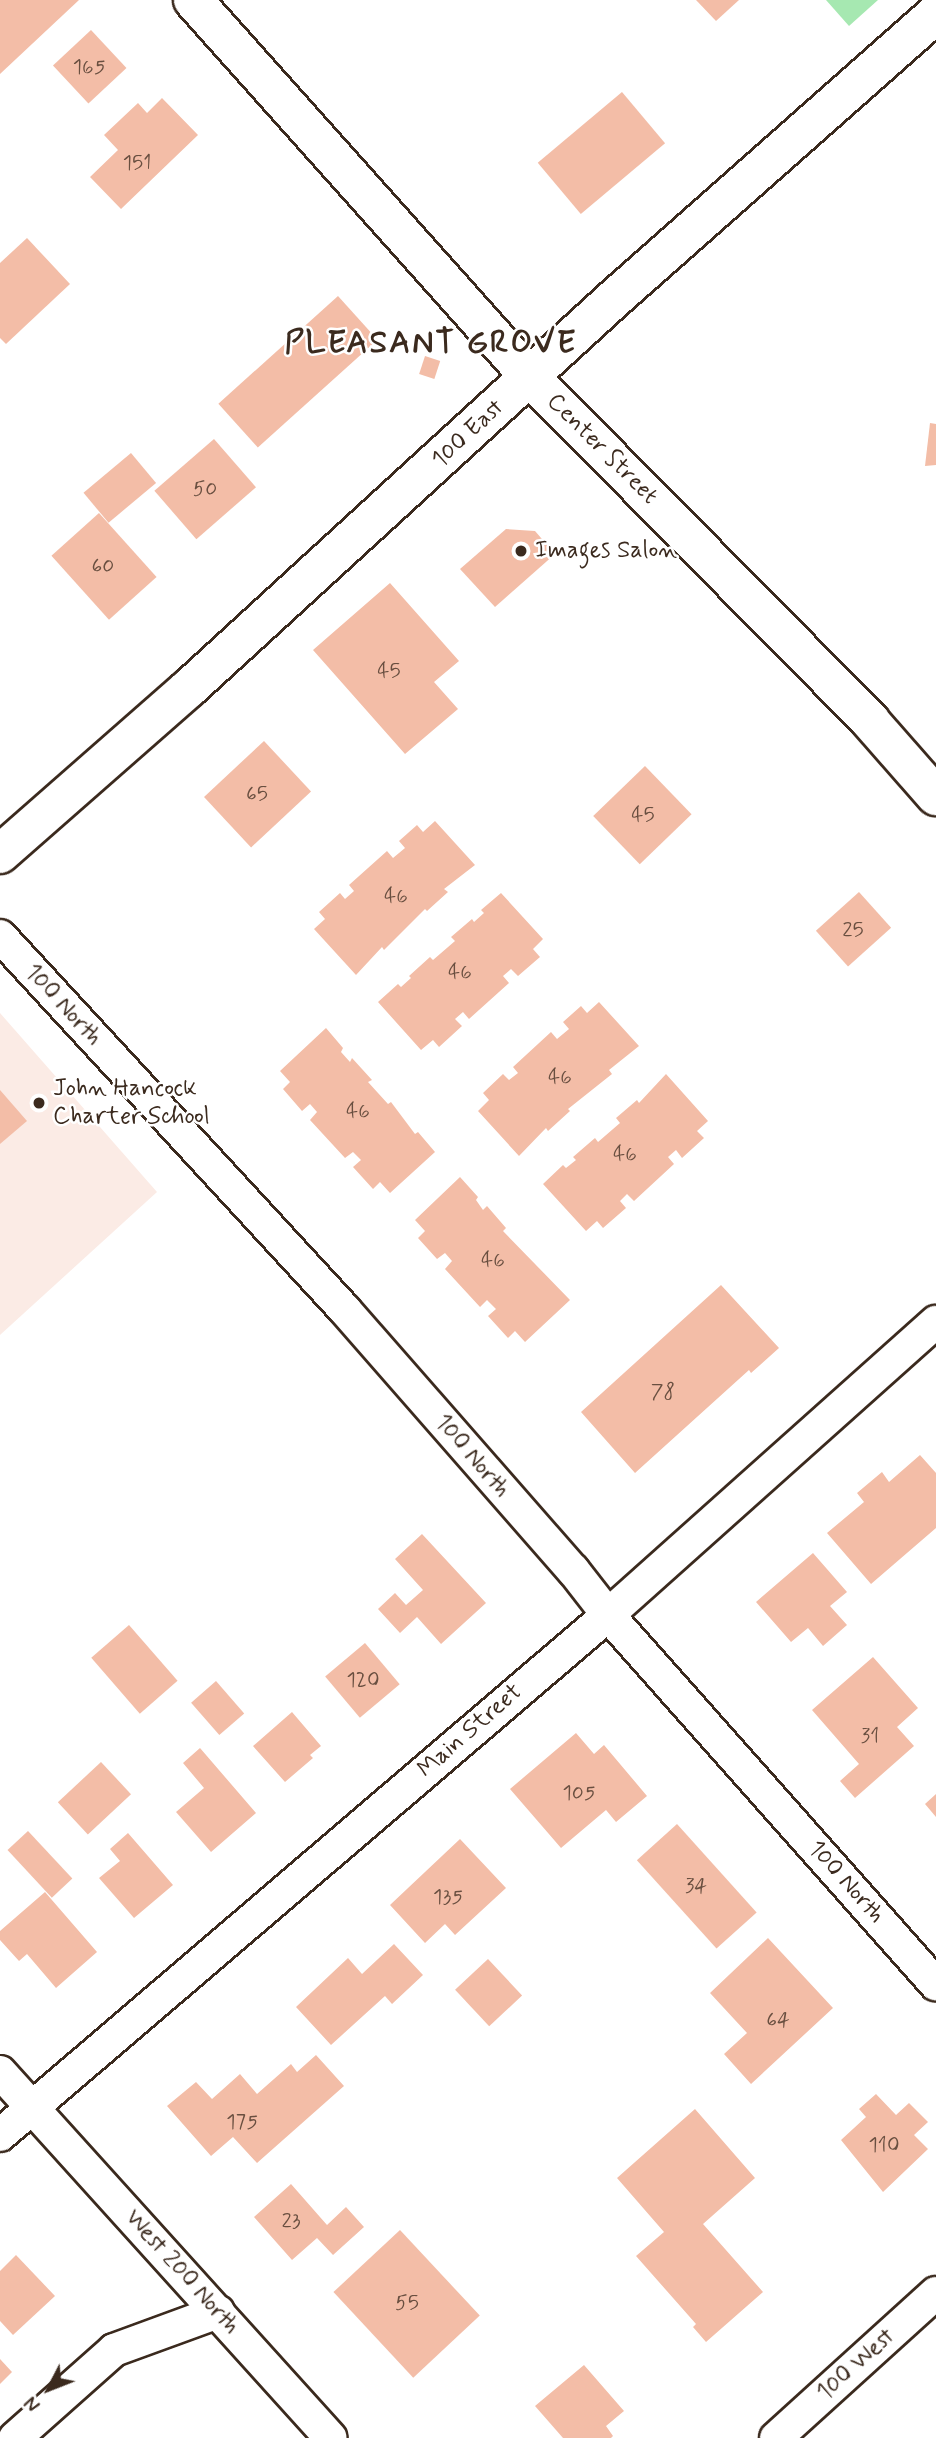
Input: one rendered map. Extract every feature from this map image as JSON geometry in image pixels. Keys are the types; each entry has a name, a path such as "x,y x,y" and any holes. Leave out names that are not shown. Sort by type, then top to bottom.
{"main road":[{"name":"Center Street","path":"193,0 530,377 870,721 936,796"},
{"name":"100 East","path":"0,854 936,14"}],"street":[{"name":"100 North","path":"0,936 345,1310 573,1570 608,1615 936,1984"},
{"name":"Main Street","path":"0,2135 608,1615 936,1322"},
{"name":"West 200 North","path":"0,2072 331,2438"},
{"name":"100 West","path":"776,2438 936,2293"},
{"path":"15,2438 114,2350 218,2312"}],"shaded area":[{"name":"John Hancock Charter School","path":"0,1013 157,1192 0,1335"}],"green space":[{"path":"826,0 878,0 849,26"}],"building":[{"path":"0,0 79,0 0,74"},
{"path":"696,0 739,0 716,21"},
{"path":"91,30 126,68 88,103 53,65"},
{"path":"622,92 665,143 581,214 538,163"},
{"path":"162,98 198,135 121,209 90,177 118,150 104,135 138,103 147,113"},
{"path":"27,238 70,284 6,344 0,338 0,263"},
{"path":"338,296 377,340 258,448 218,404"},
{"path":"425,356 440,361 434,379 419,374"},
{"path":"930,423 936,424 936,465 925,466"},
{"path":"214,439 256,487 196,539 154,491"},
{"path":"131,453 156,483 109,523 84,493"},
{"path":"99,513 157,577 109,620 51,556"},
{"path":"506,529 535,531 555,554 495,607 460,569"},
{"path":"390,583 459,661 434,682 458,709 405,754 313,650"},
{"path":"264,741 311,791 251,847 204,797"},
{"path":"645,766 692,814 640,864 593,816"},
{"path":"435,821 475,865 444,889 448,892 427,911 425,909 384,950 382,947 356,975 314,929 325,919 319,912 340,893 345,899 354,891 349,885 387,851 393,858 405,848 399,841 417,825 423,832"},
{"path":"859,892 891,928 848,966 816,931"},
{"path":"501,893 543,939 533,949 540,957 518,976 511,969 503,976 509,983 469,1019 463,1012 455,1019 462,1026 439,1047 433,1040 421,1050 378,1002 398,984 401,987 430,957 433,960 455,941 451,937 472,919 474,922 484,913 481,910"},
{"path":"599,1002 639,1046 609,1070 612,1074 568,1109 570,1111 548,1131 546,1128 519,1156 478,1111 489,1100 483,1093 503,1074 509,1080 518,1073 513,1067 551,1032 557,1039 569,1029 563,1022 581,1006 587,1013"},
{"path":"326,1028 343,1048 341,1052 350,1062 352,1058 372,1080 368,1082 388,1104 391,1102 415,1134 418,1132 435,1152 390,1193 380,1182 373,1189 353,1167 361,1160 353,1152 345,1158 310,1120 317,1112 310,1104 302,1111 283,1089 290,1082 280,1071"},
{"path":"666,1074 708,1121 697,1131 704,1138 682,1158 676,1150 668,1157 674,1164 634,1201 627,1194 620,1201 626,1208 603,1228 597,1221 586,1231 543,1184 563,1165 566,1168 576,1160 573,1157 595,1138 598,1142 620,1123 616,1118 637,1100 639,1103"},
{"path":"0,1090 27,1121 0,1144"},
{"path":"460,1177 478,1197 476,1200 483,1210 487,1206 506,1228 503,1231 570,1300 525,1342 515,1331 508,1338 488,1316 496,1309 487,1300 480,1307 445,1269 452,1261 445,1253 437,1259 418,1238 425,1231 415,1220"},
{"path":"721,1285 779,1348 751,1373 749,1370 635,1473 581,1412"},
{"path":"920,1455 936,1473 936,1528 871,1584 827,1533 864,1502 857,1493 882,1472 889,1482"},
{"path":"422,1534 486,1603 441,1644 417,1617 400,1633 378,1609 395,1593 406,1605 423,1590 395,1559"},
{"path":"813,1553 847,1592 830,1606 847,1625 823,1646 808,1628 791,1642 756,1602"},
{"path":"129,1625 178,1681 140,1714 91,1658"},
{"path":"365,1643 400,1684 360,1718 325,1676"},
{"path":"873,1657 918,1708 897,1727 914,1746 855,1798 840,1781 859,1764 812,1710"},
{"path":"216,1681 244,1713 219,1735 191,1703"},
{"path":"292,1712 321,1746 310,1755 313,1758 285,1782 253,1746"},
{"path":"576,1733 594,1754 604,1745 647,1796 616,1822 606,1810 561,1848 510,1789"},
{"path":"200,1748 256,1813 211,1852 176,1812 204,1788 183,1763"},
{"path":"101,1762 131,1794 88,1834 58,1802"},
{"path":"936,1794 936,1817 925,1804"},
{"path":"677,1824 757,1912 716,1949 637,1860"},
{"path":"28,1831 72,1879 52,1898 8,1850"},
{"path":"128,1833 173,1885 134,1918 99,1878 120,1861 110,1849"},
{"path":"460,1839 506,1888 455,1935 445,1924 425,1943 390,1905"},
{"path":"45,1892 97,1952 56,1988 27,1954 19,1961 0,1940 0,1931"},
{"path":"768,1938 833,2008 751,2084 724,2054 747,2033 710,1993"},
{"path":"394,1944 423,1975 392,2004 385,1996 331,2045 296,2007 348,1958 362,1974"},
{"path":"488,1959 522,1996 489,2026 455,1990"},
{"path":"316,2055 344,2086 257,2163 233,2137 211,2156 167,2106 196,2082 212,2099 240,2074 257,2094 291,2064 297,2072"},
{"path":"876,2094 896,2115 909,2103 928,2122 914,2135 928,2149 883,2192 841,2140 866,2117 859,2109"},
{"path":"695,2109 755,2178 703,2224 763,2292 706,2342 693,2327 696,2324 636,2256 664,2232 617,2178"},
{"path":"291,2184 327,2225 346,2207 364,2227 333,2255 317,2238 292,2260 254,2217"},
{"path":"400,2230 480,2316 413,2378 333,2292"},
{"path":"16,2255 55,2296 13,2335 0,2321 0,2271"},
{"path":"0,2359 12,2372 0,2384"},
{"path":"584,2365 624,2411 606,2426 613,2436 611,2438 563,2438 535,2406"}],"place":[{"name":"Images Salon","path":"521,551"},
{"name":"John Hancock Charter School","path":"39,1103"}],"district":[{"name":"PLEASANT GROVE","path":"431,343"}]}
